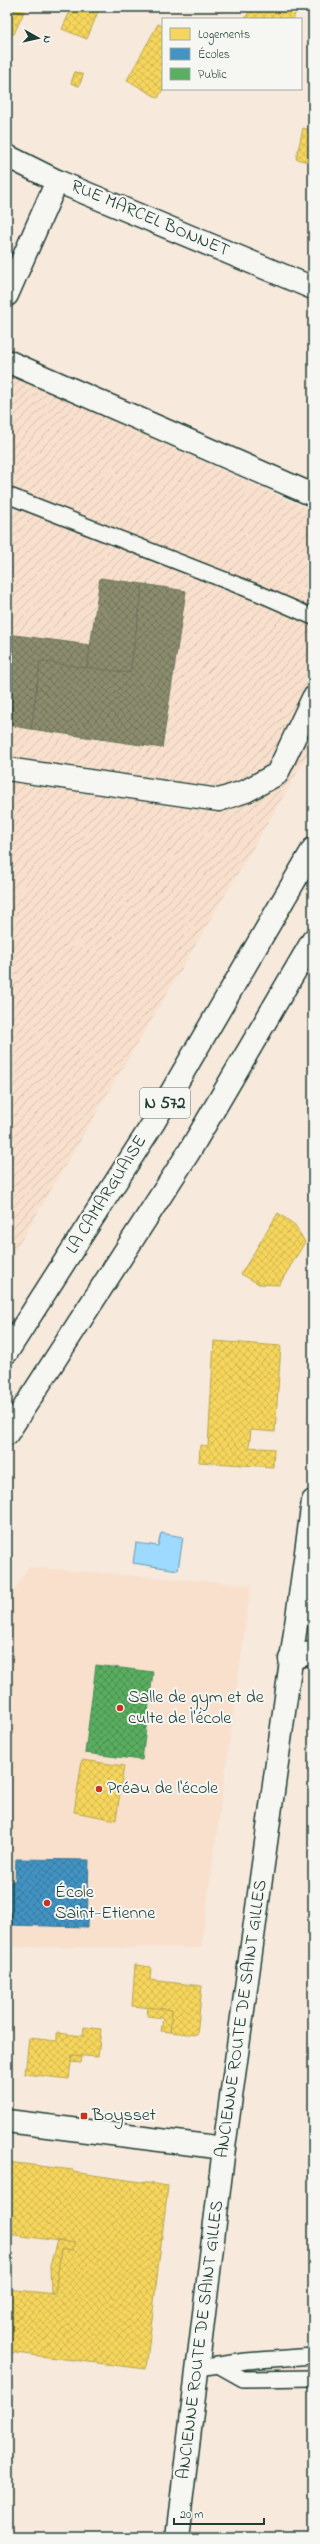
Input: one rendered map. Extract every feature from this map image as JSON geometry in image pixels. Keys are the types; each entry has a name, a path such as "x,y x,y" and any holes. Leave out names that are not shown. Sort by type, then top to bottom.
{"main road":[{"path":"7,156 57,181"},
{"name":"RUE MARCEL BONNET","path":"7,295 57,181 313,288"},
{"path":"7,361 313,495"},
{"path":"7,769 220,800 246,791 277,774 313,698"},
{"name":"LA CAMARGUAISE","path":"7,1352 154,1122 313,849"},
{"name":"N 572","path":"7,1434 189,1152 313,940"},
{"name":"ANCIENNE ROUTE DE SAINT GILLES","path":"177,2537 208,2367 224,2148 290,1659 313,1502"},
{"path":"290,1659 313,1652"},
{"path":"7,2122 224,2148"}],"lane":[{"path":"7,495 251,590 313,617"},
{"path":"208,2367 313,2356"},
{"path":"208,2367 243,2379 313,2378"}],"shaded area":[{"path":"7,373 313,511 313,746 7,1264"},
{"path":"28,1567 251,1585 201,1948 7,1947 7,1602"}],"water":[{"path":"161,1533 183,1537 178,1570 133,1563 136,1543 158,1546"}],"building: Logements":[{"path":"7,7 23,14 14,34 7,31"},
{"path":"7,7 26,7 23,14"},
{"path":"72,7 100,7 87,39 62,29"},
{"path":"249,7 292,7 297,9 293,18 246,18 251,8"},
{"path":"158,24 162,26 162,90 158,98 127,80"},
{"path":"75,72 83,75 79,86 71,83"},
{"path":"75,72 83,75 79,86 71,83"},
{"path":"303,128 313,131 313,163 296,159"},
{"path":"278,1213 295,1225 305,1242 279,1285 259,1284 241,1274"},
{"path":"214,1341 281,1346 275,1432 251,1430 249,1447 274,1449 273,1467 199,1462 200,1445 208,1446"},
{"name":"Préau de l'école","path":"82,1760 124,1766 116,1820 74,1812"},
{"path":"135,1965 151,1967 150,1980 202,1986 197,2035 170,2032 172,2010 132,2006"},
{"path":"148,2007 172,2010 170,2032 161,2031 163,2018 147,2016"},
{"path":"84,2027 101,2029 98,2057 72,2055 69,2079 25,2074 29,2038 57,2041 57,2033 83,2036"},
{"path":"72,2055 82,2056 81,2063 71,2062"},
{"path":"7,2162 73,2170 73,2172 168,2186 146,2369 7,2352 7,2289 55,2294 61,2248 73,2250 74,2243 7,2234"},
{"path":"57,2240 74,2243 73,2250 61,2248 55,2294 51,2294 50,2266"}],"building: Écoles":[{"name":"École Saint-Etienne","path":"16,1859 89,1860 87,1927 7,1925 7,1881 15,1881"}],"building: Public":[{"name":"Salle de gym et de culte de l'école","path":"96,1665 153,1672 142,1760 85,1753"}],"building: Industrie":[{"path":"100,578 143,584 130,673 87,668"},
{"path":"143,584 186,591 162,748 31,729 40,661 130,673"},
{"path":"7,634 90,645 87,668 40,661 31,729 7,725"}],"place":[{"name":"Salle de gym et de culte de l'école","path":"120,1708"},
{"name":"Préau de l'école","path":"99,1789"},
{"name":"École Saint-Etienne","path":"47,1903"},
{"name":"Boysset","path":"84,2116"}]}
